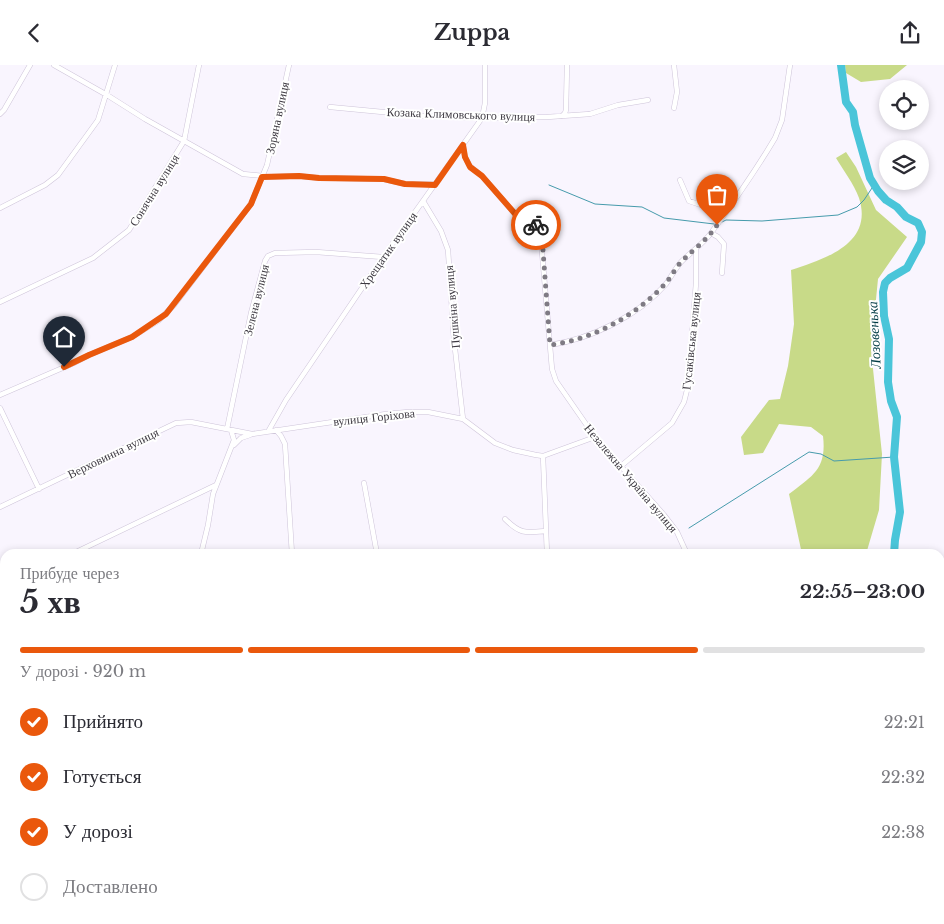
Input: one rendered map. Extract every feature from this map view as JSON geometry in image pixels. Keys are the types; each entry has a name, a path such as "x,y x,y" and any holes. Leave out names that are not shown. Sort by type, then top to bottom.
{"street":[{"path":"0,114 30,65"},
{"path":"54,65 243,174 384,179 405,184 435,185"},
{"path":"0,208 44,185 58,175 98,120 115,65"},
{"name":"Сонячна вулиця","path":"0,302 80,266 99,255 120,239 135,223 184,141 199,65"},
{"name":"Зоряна вулиця","path":"0,395 132,337 158,321 174,305 251,204 267,165 289,65"},
{"name":"Хрещатик вулиця","path":"269,431 286,400 383,257 482,118 485,103 485,65"},
{"path":"562,116 566,110 567,65"},
{"path":"674,65 677,92 674,108"},
{"path":"550,345 582,339 627,316 657,292 683,260 696,250 711,233 775,138 782,120 790,65"},
{"name":"Козака Климовського вулиця","path":"330,107 482,118 562,116 590,114 618,105 648,99"},
{"name":"Незалежна Україна вулиця","path":"463,145 465,157 470,167 482,176 514,214 524,221 537,225 540,229 552,369 556,381 594,437 664,515 677,533 685,549"},
{"path":"680,180 689,201 710,208 720,219"},
{"name":"Пушкіна вулиця","path":"423,201 441,231 448,250 454,340 463,419"},
{"path":"711,233 724,244 722,273"},
{"name":"Гусаківська вулиця","path":"621,466 672,423 684,402 690,378 696,283 696,250"},
{"name":"Зелена вулиця","path":"229,430 251,313 267,257 273,253 316,253 383,257"},
{"path":"0,408 39,489"},
{"name":"вулиця Горіхова","path":"229,430 252,434 408,412 428,412 463,419 495,443 513,450 543,456"},
{"name":"Верховинна вулиця","path":"0,507 176,423 190,423 229,430"},
{"path":"82,549 216,485 221,479 233,446 234,438 229,430"},
{"path":"276,430 282,436 285,444 292,549"},
{"path":"233,446 241,438 252,434"},
{"path":"547,549 543,456 594,437"},
{"path":"364,483 376,549"},
{"path":"202,549 216,485"},
{"path":"505,519 519,531 525,533 545,531"}],"green space":[{"path":"845,65 907,65 890,79 861,82 846,73"},
{"path":"846,152 856,167 876,210 907,237 878,279 871,350 882,454 879,510 867,549 801,549 789,494 816,471 823,456 823,436 811,427 779,424 763,453 744,455 741,437 769,400 780,399 788,366 794,324 791,270 831,255 853,238 859,227 862,214 859,198 836,158"}],"waterway":[{"name":"Лозовенька","path":"841,65 846,102 853,112 870,178 886,200 897,207 906,217 918,223 922,232 921,242 907,268 890,278 885,283 883,292 884,316 889,339 888,382 891,401 897,417 894,457 900,512 894,549"},
{"path":"549,185 595,204 642,207 664,218 714,224"},
{"path":"722,222 726,220 762,221 838,215 857,207 874,185"},
{"path":"689,528 809,452 821,454 834,461 894,457"}],"way so far":[{"path":"536,225 540,229 542,237 550,345 582,339 627,316 666,283 683,260 696,250 717,225"}],"route":[{"path":"64,367 141,333 166,314 251,204 262,177 343,177 393,180 405,184 435,185 463,145 465,157 470,167 482,176 517,216 524,221 536,225"}]}
